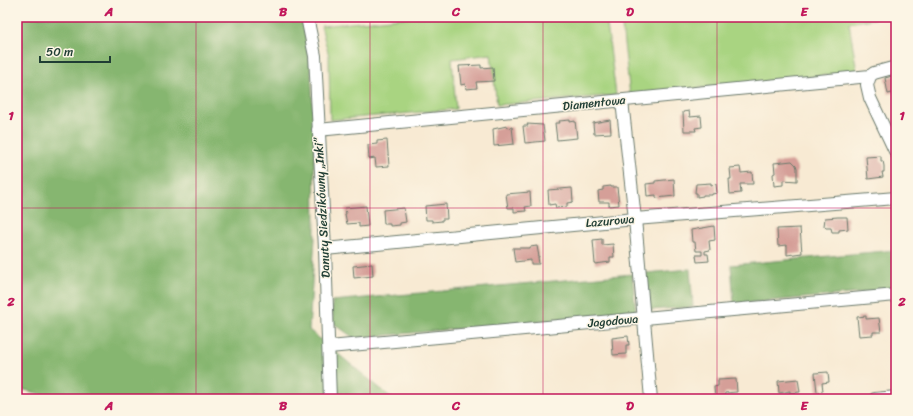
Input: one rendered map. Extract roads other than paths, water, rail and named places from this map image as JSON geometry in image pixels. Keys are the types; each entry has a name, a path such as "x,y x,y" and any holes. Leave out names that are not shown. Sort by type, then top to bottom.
{"street":[{"name":"Danuty Siedzikówny „Inki”","path":"307,17 315,56 325,249 330,399"},
{"name":"Diamentowa","path":"318,130 870,76 874,73 896,67"},
{"path":"870,76 867,85 870,98 896,153"},
{"path":"622,101 635,219 651,399"},
{"name":"Lazurowa","path":"325,249 635,219 896,198"},
{"name":"Jagodowa","path":"329,347 896,296"},
{"path":"875,399 896,397"}]}
